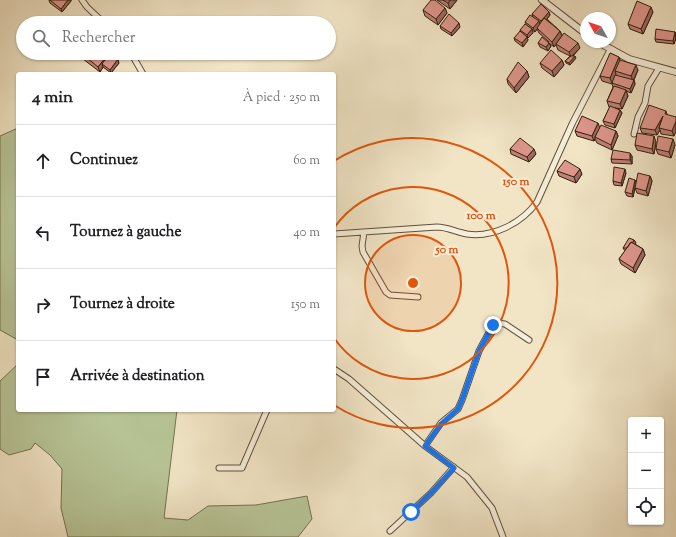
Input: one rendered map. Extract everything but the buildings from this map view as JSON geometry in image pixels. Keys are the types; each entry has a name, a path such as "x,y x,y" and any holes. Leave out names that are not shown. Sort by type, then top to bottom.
{"street":[{"path":"82,0 86,7 96,16"},
{"path":"542,0 580,30"},
{"path":"607,48 629,59 676,72"},
{"path":"336,234 443,227 464,234 483,235 493,233 515,222 532,209 537,202 572,124 610,50"},
{"path":"135,60 142,72"},
{"path":"634,134 638,117 645,103 648,86 659,68"},
{"path":"364,232 362,246 363,252 386,292 390,294 418,297"},
{"path":"425,446 441,424 458,409 479,351 493,325 496,323 505,324 529,340"},
{"path":"336,370 425,446 467,477 492,508 503,537"},
{"path":"219,468 242,468 266,412"},
{"path":"390,531 431,493 454,468"}],"green space":[{"path":"16,129 16,339 0,330 0,136"},
{"path":"16,366 16,412 177,412 164,518 188,520 208,506 256,505 307,496 312,519 298,537 68,537 61,508 62,469 50,455 35,443 31,449 9,455 0,449 0,381"}],"route":[{"path":"411,512 454,468 425,446 441,424 458,409 479,351 493,325"}]}
